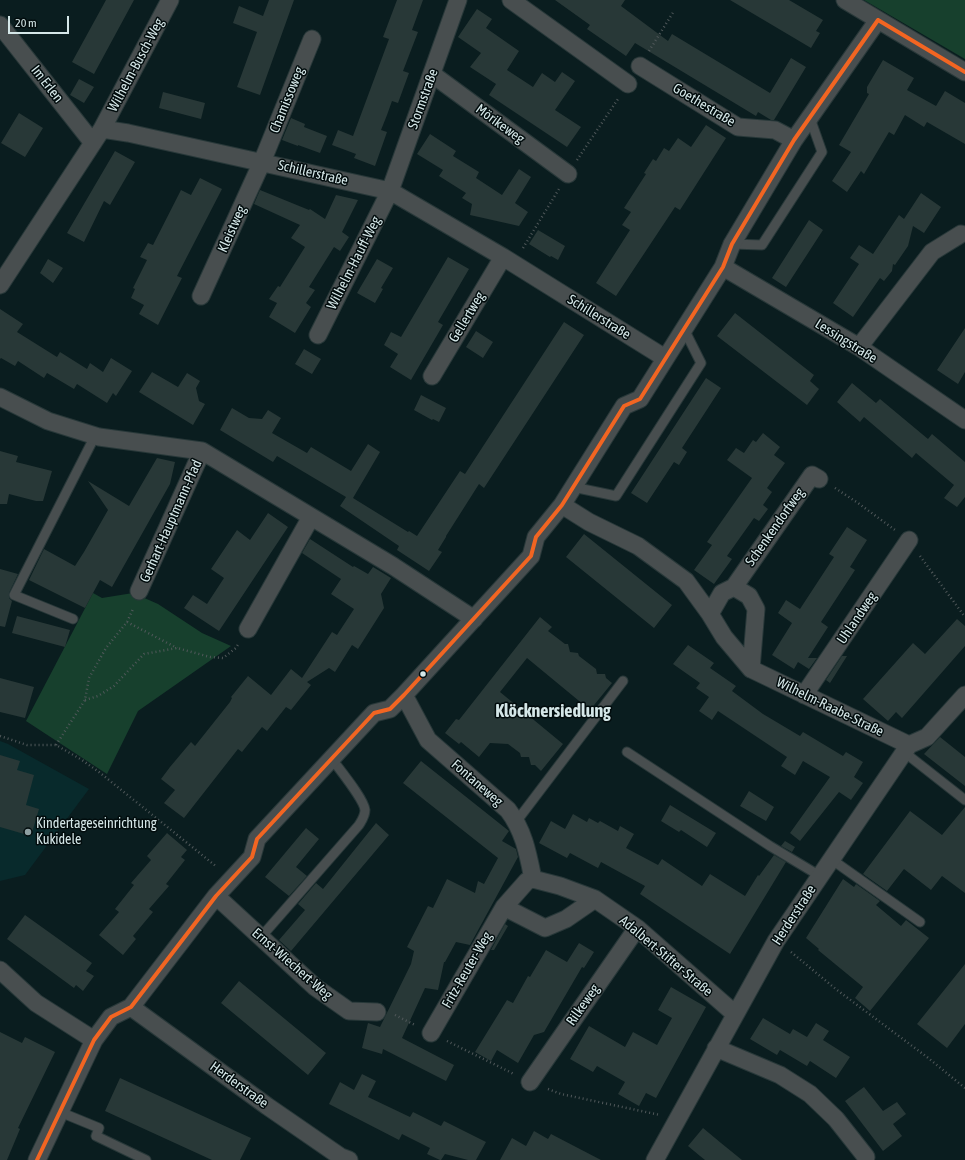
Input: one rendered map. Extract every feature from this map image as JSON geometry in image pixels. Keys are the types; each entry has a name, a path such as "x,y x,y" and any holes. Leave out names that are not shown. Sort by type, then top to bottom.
{"street":[{"name":"Wilhelm-Busch-Weg","path":"98,136 170,0"},
{"path":"510,0 628,84"},
{"path":"845,0 965,72"},
{"name":"Stormstraße","path":"390,191 456,3"},
{"path":"37,1160 94,1040 112,1017 131,1007 216,896 252,857 257,838 374,713 390,709 404,695 531,556 536,537 562,505 624,406 640,399 723,267 732,244 794,140 878,20"},
{"name":"Im Erlen","path":"0,25 98,136"},
{"name":"Chamissoweg","path":"262,162 312,38"},
{"name":"Goethestraße","path":"640,66 738,126 775,130 794,140"},
{"name":"Mörikeweg","path":"432,74 568,174"},
{"name":"Schillerstraße","path":"98,136 128,133 390,191 508,260 665,358"},
{"path":"0,285 98,136"},
{"name":"Kleistweg","path":"201,296 262,162"},
{"name":"Wilhelm-Hauff-Weg","path":"318,335 390,191"},
{"path":"859,347 932,252 961,234"},
{"name":"Gellertweg","path":"432,376 508,260"},
{"name":"Lessingstraße","path":"723,267 859,347 965,420"},
{"path":"0,397 48,421 95,436 202,451 428,587 474,619"},
{"name":"Gerhart-Hauptmann-Pfad","path":"139,591 202,451"},
{"name":"Schenkendorfweg","path":"734,587 812,475 819,479"},
{"name":"Wilhelm-Raabe-Straße","path":"562,505 589,522 638,546 686,581 710,614 724,637 751,669 907,748"},
{"path":"248,629 311,517"},
{"name":"Uhlandweg","path":"804,695 909,540"},
{"path":"710,614 722,593 734,587 749,596 756,609 751,669"},
{"name":"Fontaneweg","path":"404,695 428,740 508,810 516,822 525,844 533,879"},
{"path":"907,748 927,738 965,695"},
{"name":"Herderstraße","path":"655,1160 776,941 907,748"},
{"path":"533,879 527,881 504,907 545,928 566,919 595,900"},
{"name":"Adalbert-Stifter-Straße","path":"533,879 560,886 595,900 637,928 735,1014"},
{"name":"Ernst-Wiechert-Weg","path":"216,896 315,987 349,1011 376,1012"},
{"name":"Fritz-Reuter-Weg","path":"430,1033 504,907"},
{"name":"Rilkeweg","path":"530,1082 637,928"},
{"path":"0,970 36,1003 94,1040"},
{"name":"Herderstraße","path":"131,1007 267,1106 341,1157 349,1160"},
{"path":"716,1048 780,1076 810,1094 836,1119 866,1157"}],"lane":[{"path":"732,244 762,245 822,152 810,118"},
{"path":"573,487 616,496 701,363 684,329"},
{"path":"73,619 14,595 95,436"},
{"path":"516,822 623,681"},
{"path":"907,748 965,800"},
{"path":"627,752 770,846 820,876"},
{"path":"261,938 359,824 364,816 365,809 361,800 332,759"},
{"path":"831,859 920,922"},
{"path":"60,1112 99,1128 96,1136 146,1160"}],"path":[{"path":"640,66 674,11"},
{"path":"508,260 628,84"},
{"path":"56,745 85,700 89,678 106,648 127,622 139,591"},
{"path":"127,622 177,648 210,657 223,658 236,648 248,629"},
{"path":"85,700 98,696 114,686 144,654 177,648"},
{"path":"0,736 27,745 56,745 82,760 99,772 231,880"},
{"path":"776,941 837,990 927,1057 965,1088"}],"shaded area":[{"name":"Kindertageseinrichtung Kukidele","path":"0,741 89,789 25,875 0,881"}],"green space":[{"path":"864,0 965,0 965,59"},
{"path":"93,593 102,598 133,593 158,604 202,633 231,646 138,711 107,774 26,721"}],"building":[{"path":"106,0 134,0 94,74 72,62"},
{"path":"269,0 294,0 260,95 237,87 257,32 233,23 239,6 263,16"},
{"path":"397,0 423,0 412,30 418,32 403,71 409,73 398,103 392,101 381,130 387,132 375,166 354,158 356,154 332,145 338,130 353,136 389,39 383,37"},
{"path":"555,0 625,0 621,6 668,41 672,34 770,93 791,58 806,67 774,120 771,120 758,112 756,116 635,43 626,56 587,29 590,25"},
{"path":"730,0 789,0 823,20 816,31 820,33 811,48"},
{"path":"477,9 492,19 486,28 519,51 507,70 533,87 542,73 555,82 562,72 575,81 555,110 581,127 567,147 489,95 496,84 470,67 481,53 458,37"},
{"path":"883,60 914,78 907,90 936,106 945,91 965,103 965,144 927,122 924,127 905,115 894,135 889,132 864,174 861,171 847,192 832,181 851,152 839,145 869,94 867,93 867,87"},
{"path":"79,79 94,87 84,103 70,95"},
{"path":"163,92 205,103 201,119 159,108"},
{"path":"19,113 43,128 25,157 1,143"},
{"path":"291,118 305,124 304,127 327,136 320,153 282,140"},
{"path":"706,125 726,138 680,210 675,207 616,296 596,283 630,230 622,225 631,212 624,208 646,174 644,173 653,159 656,161 664,148 669,151 678,138 691,147"},
{"path":"430,134 456,151 453,156 479,172 476,178 502,195 519,169 531,177 515,203 528,212 519,226 470,215 472,204 462,198 466,193 439,176 443,170 417,154"},
{"path":"115,151 135,162 110,205 104,201 84,242 67,233"},
{"path":"200,178 222,189 177,276 182,278 158,325 139,314 144,305 131,298 135,289 133,288 147,260 140,257 148,243 153,245 181,190 191,195"},
{"path":"260,190 309,210 310,209 325,219 336,195 358,200 342,232 349,237 340,251 334,247 309,287 315,290 306,303 311,307 295,333 269,317 277,303 269,299 278,286 280,287 305,247 291,238 300,225 254,204"},
{"path":"921,193 941,207 924,233 913,226 908,246 895,265 893,264 892,271 884,281 880,278 853,317 833,303 859,264 850,258 859,245 873,254 899,215 904,219"},
{"path":"809,220 823,230 786,287 772,278"},
{"path":"538,230 565,246 558,260 551,256 550,257 529,244"},
{"path":"448,257 469,269 438,322 443,325 411,380 390,367 398,354 384,345 391,332 401,337"},
{"path":"48,259 63,268 53,283 40,273"},
{"path":"377,259 393,268 381,288 383,289 375,303 357,293"},
{"path":"0,309 23,324 17,332 57,357 60,352 87,369 90,363 103,372 111,358 132,371 116,396 113,393 107,403 77,384 74,389 47,373 44,378 18,361 15,366 1,358 0,359"},
{"path":"735,313 814,375 810,381 819,389 807,405 717,336"},
{"path":"564,322 584,335 484,488 479,484 446,536 438,550 442,552 429,571 397,550 399,546 340,506 346,497 277,456 273,462 220,430 232,408 249,418 262,419 268,410 281,418 272,433 307,453 311,447 351,471 368,444 380,452 353,498 417,536 460,471 465,474"},
{"path":"965,328 965,372 958,384 937,370"},
{"path":"476,331 493,342 483,358 466,347"},
{"path":"304,349 321,359 312,374 295,364"},
{"path":"152,372 178,387 187,373 200,381 196,388 199,401 205,404 193,425 139,392"},
{"path":"706,378 721,388 682,448 687,452 679,465 674,462 647,503 631,493"},
{"path":"852,383 876,403 880,399 928,439 932,434 965,462 965,497 957,507 944,498 954,485 916,453 912,458 864,417 860,422 837,402"},
{"path":"421,395 446,408 439,422 433,419 432,420 414,410"},
{"path":"763,433 780,447 774,455 785,463 767,488 772,492 763,505 768,509 759,521 754,518 727,556 732,559 714,584 694,570 712,545 707,542 752,478 727,460 736,448 744,453 753,440 756,442"},
{"path":"0,451 18,456 16,462 52,471 43,501 36,501 9,494 7,504 0,504"},
{"path":"157,458 175,462 170,484 112,587 100,580 85,608 29,580 44,549 75,566 84,552 108,510 88,481 129,506"},
{"path":"268,513 288,527 219,631 184,608 193,595 207,604 224,578 211,569 237,530 250,540"},
{"path":"847,527 867,540 850,567 855,570 821,622 828,627 808,658 817,658 809,669 798,662 794,669 772,655 792,623 778,613 786,600 800,609 834,557 829,554"},
{"path":"584,534 672,605 654,628 566,557"},
{"path":"310,539 353,567 354,566 368,574 373,567 391,578 381,594 384,608 358,649 352,645 335,672 329,668 307,682 311,685 291,710 286,707 267,731 262,727 242,752 238,749 184,818 164,803 175,790 161,779 170,767 191,742 195,746 230,702 231,697 248,676 271,695 291,669 302,678 332,632 337,635 354,609 331,594 341,579 302,553"},
{"path":"0,569 18,574 9,593 9,598 12,601 5,627 0,626"},
{"path":"17,616 70,630 65,647 12,633"},
{"path":"540,617 552,627 548,631 565,644 568,644 570,652 578,653 579,656 596,669 597,674 605,674 606,678 612,683 590,710 527,658 500,692 563,744 541,771 535,765 531,765 529,757 521,757 520,753 508,744 490,743 479,757 461,742 459,744 445,733 456,719 459,720"},
{"path":"957,619 965,626 965,646 902,718 896,712 888,721 863,699 913,643 925,654"},
{"path":"688,645 714,663 710,668 736,686 732,691 763,714 800,736 803,732 843,756 846,752 863,762 854,777 863,783 851,800 839,792 800,841 790,833 830,777 803,761 795,775 781,766 787,757 718,711 712,720 699,711 709,697 696,688 700,683 673,664"},
{"path":"842,656 847,656 830,683 826,680"},
{"path":"0,678 34,687 25,718 0,712"},
{"path":"940,737 965,757 965,786 924,754"},
{"path":"0,755 20,761 17,770 34,775 26,805 39,809 31,836 0,827"},
{"path":"421,761 509,831 502,841 516,849 518,857 470,945 456,942 444,962 438,990 425,988 402,1038 454,1065 446,1081 383,1049 382,1054 362,1048 368,1023 380,1027 411,964 414,951 407,947 428,906 433,908 447,879 475,893 478,881 484,884 498,858 403,783"},
{"path":"749,791 774,807 766,821 740,806"},
{"path":"670,805 716,833 707,847 681,830 679,832 661,821"},
{"path":"965,807 965,893 942,876 931,890 904,869 887,891 863,874 910,811 942,835"},
{"path":"573,814 587,822 589,818 598,823 600,821 618,831 620,826 634,834 626,848 658,865 662,859 702,886 710,874 745,896 758,875 759,876 774,855 786,862 730,954 640,894 645,886 601,862 598,868 570,853 567,858 539,843 551,821 565,829"},
{"path":"376,823 389,835 291,951 279,940 305,910 298,904 316,883 323,889"},
{"path":"306,828 319,839 296,867 307,876 289,896 265,877"},
{"path":"167,833 187,850 181,857 185,860 166,884 169,886 149,909 153,912 133,936 136,939 123,955 99,935 119,912 115,909 134,885 131,883 151,860 147,856"},
{"path":"785,841 795,847 792,852 781,846"},
{"path":"843,879 854,887 856,884 880,901 876,905 901,926 906,920 929,938 870,1011 855,998 863,987 818,950 819,949 806,938"},
{"path":"25,915 92,963 86,971 94,976 83,991 76,985 74,988 7,939"},
{"path":"505,924 508,926 494,950 491,950"},
{"path":"579,943 594,952 584,968 582,967 544,1032 534,1035 518,1063 497,1050 491,1061 475,1052 507,1000 513,1003 528,976 530,977 546,950 567,962"},
{"path":"965,964 965,1024 947,1048 917,1024"},
{"path":"239,981 326,1053 308,1075 221,1003"},
{"path":"671,987 706,1007 656,1098 646,1093 639,1106 618,1094 625,1082 597,1066 593,1072 570,1059 589,1026 625,1047 633,1032 657,1045 672,1018 658,1010"},
{"path":"763,1018 790,1034 793,1029 807,1037 816,1023 829,1031 823,1040 850,1057 836,1078 810,1061 807,1066 780,1050 777,1055 750,1039"},
{"path":"0,1032 22,1043 25,1037 55,1052 18,1128 20,1129 7,1160 0,1160"},
{"path":"362,1074 376,1081 368,1097 410,1117 413,1112 441,1126 444,1121 486,1142 476,1160 468,1160 445,1154 440,1160 427,1154 430,1148 402,1134 399,1140 329,1104 340,1082 354,1090"},
{"path":"120,1078 251,1138 240,1160 212,1160 105,1111"},
{"path":"864,1087 883,1111 897,1102 906,1114 893,1124 902,1136 883,1151 845,1101"},
{"path":"703,1128 742,1160 705,1160 700,1156 688,1146"},
{"path":"534,1131 548,1139 551,1134 601,1160 500,1160 512,1138 526,1146"}],"transit line":[{"path":"878,20 965,72"},
{"path":"37,1160 94,1040 111,1017 131,1007 216,896 252,857 257,839 374,713 390,709 404,695 531,556 536,537 562,505 624,406 640,399 723,267 732,244 794,140 878,20"}],"place":[{"name":"Kindertageseinrichtung Kukidele","path":"28,832"}],"district":[{"name":"Klöcknersiedlung","path":"553,711"}]}
